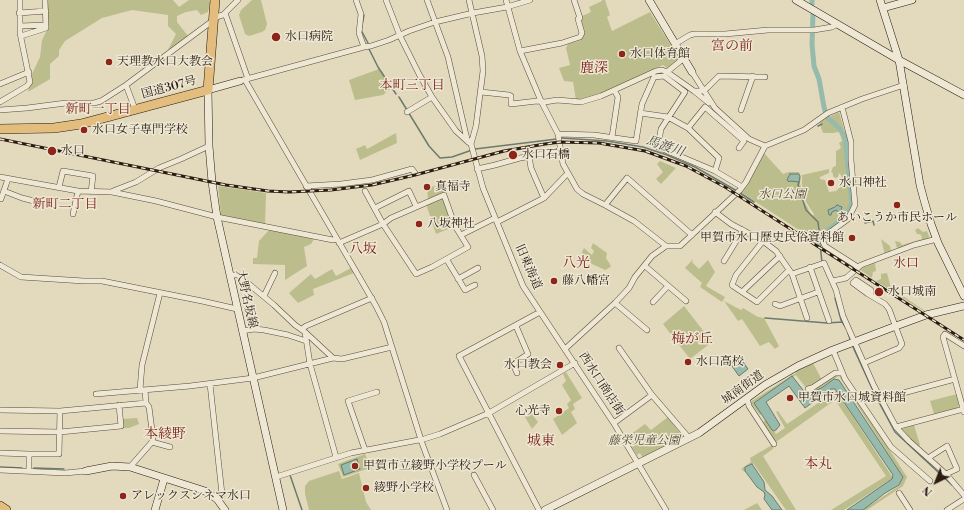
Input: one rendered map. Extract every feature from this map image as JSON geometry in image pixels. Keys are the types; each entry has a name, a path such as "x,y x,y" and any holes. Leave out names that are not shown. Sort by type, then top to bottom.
{"highway":[{"name":"国道307号","path":"0,129 65,127 81,124 208,90 214,0"},
{"path":"0,506 6,510"}],"street":[{"path":"0,102 27,86 30,82 21,36 19,13 21,10 20,0"},
{"path":"21,36 46,28 45,0"},
{"path":"0,110 66,103 94,103 100,101 126,85 225,13 238,0"},
{"path":"356,0 361,14 359,33 364,47"},
{"path":"386,0 400,36 432,97 456,131 471,146"},
{"name":"旧東海道","path":"427,0 448,57 483,188 523,286 540,312"},
{"path":"469,0 482,56 481,92 476,126 471,146"},
{"path":"506,0 520,50 541,101 558,134 563,164 577,189 583,194 605,204 634,221 666,246 680,246 740,190 758,161 765,146 804,130 825,115 842,107 904,86"},
{"path":"208,90 371,46 436,22 473,12 507,7 530,0"},
{"path":"520,50 555,44 580,37 582,33 578,19 580,18 574,0"},
{"path":"649,0 703,91 715,108"},
{"path":"796,0 899,60 964,95"},
{"path":"912,0 882,4 899,60 920,185 931,224 964,296"},
{"path":"19,13 46,11"},
{"path":"225,13 244,80 372,298 384,322 421,440 437,487 447,510"},
{"path":"675,44 694,34 725,34 768,30 812,30 832,27 837,24"},
{"path":"20,26 46,25"},
{"path":"667,72 684,58"},
{"path":"481,92 509,95 511,96 511,104 541,101 586,101 656,71 662,70 694,91 715,108 748,139 765,146"},
{"path":"0,84 29,72"},
{"path":"558,134 612,137 636,141 642,104 654,77 664,76 684,92 661,129 658,146 716,171 740,190"},
{"path":"694,91 703,91 719,76 765,77"},
{"path":"741,110 753,76"},
{"path":"126,85 135,109"},
{"name":"大野名坂線","path":"208,90 209,146 217,217 283,510"},
{"path":"612,137 618,97 614,90"},
{"path":"408,112 432,97"},
{"path":"688,128 705,107 744,142 739,148"},
{"path":"842,107 851,142 855,205 848,219 829,233 824,238 823,242 825,246 858,267"},
{"path":"640,113 668,117 688,128 719,158 716,171"},
{"path":"112,192 136,182 159,168 209,146"},
{"path":"477,169 528,156 561,151"},
{"path":"528,156 531,168 544,198"},
{"path":"306,186 372,180 412,169 415,173"},
{"path":"59,187 63,171 93,176 91,192"},
{"path":"461,235 544,198 568,173"},
{"path":"0,177 78,191 112,192 156,201 217,217 338,241 383,224 391,218 416,206 444,195 456,226 468,247 447,260 416,274 383,224 365,191"},
{"path":"605,204 628,178 692,235"},
{"path":"2,199 8,179"},
{"path":"4,191 22,198 42,203"},
{"path":"73,214 78,191"},
{"path":"374,208 409,191 416,206"},
{"path":"715,212 731,224 763,240 776,251 790,272 807,318"},
{"path":"724,260 744,230"},
{"path":"833,281 846,278 858,267 914,245 937,239"},
{"path":"763,240 736,275 732,285 756,302 790,272 822,263 833,281 843,316 854,342 896,428 946,474 964,495"},
{"path":"565,349 615,303 629,288 635,277 652,256 666,246"},
{"path":"742,292 780,256"},
{"path":"447,260 465,290 475,285"},
{"path":"0,265 21,277 102,281 237,309"},
{"path":"645,266 686,300"},
{"path":"810,267 829,321"},
{"path":"458,279 478,268"},
{"path":"264,296 275,273"},
{"path":"230,276 238,275 264,296 333,358"},
{"path":"653,302 668,286"},
{"path":"775,304 780,306 818,292"},
{"path":"130,467 152,442 153,438 149,407 146,403 143,390 142,366 160,293"},
{"path":"864,363 899,348 902,344 889,309 885,304 870,295"},
{"path":"336,457 310,364 303,331 306,326 372,298"},
{"path":"615,303 647,330"},
{"name":"城南街道","path":"545,510 705,430 747,398 788,371 833,350 896,326 926,315 964,306"},
{"path":"539,510 459,356 540,312"},
{"name":"西水口商店街","path":"540,312 614,423 666,510"},
{"path":"516,326 528,354 513,364 517,373"},
{"path":"242,331 254,329 264,330 288,335 306,341"},
{"path":"896,428 964,410 943,337 945,334 964,346"},
{"path":"96,394 210,384 254,378 333,358 342,359 392,347"},
{"path":"619,348 652,395 689,438"},
{"path":"833,350 842,373 891,447 930,481"},
{"path":"276,476 336,457 421,440 440,434 489,414 575,363"},
{"path":"808,389 835,373 842,373"},
{"path":"881,399 954,379"},
{"path":"210,384 222,494"},
{"path":"365,450 348,401 374,395"},
{"path":"614,423 652,395"},
{"path":"747,398 749,406 774,444"},
{"path":"0,410 60,411 146,403"},
{"path":"0,431 60,432 121,426 119,405"},
{"path":"0,453 59,454 60,411"},
{"path":"152,442 170,447"},
{"path":"928,458 947,446 957,469 946,474"},
{"path":"29,454 29,471"},
{"path":"0,470 65,473 112,466 130,467 210,494 220,502 225,510"},
{"path":"474,475 493,510"},
{"path":"156,510 164,479"},
{"path":"899,493 910,510"},
{"path":"947,510 964,499"}],"green space":[{"path":"47,0 173,0 179,7 189,0 209,0 210,2 208,12 201,15 197,10 186,12 177,16 177,22 188,36 167,52 176,34 168,26 168,15 132,10 102,18 65,41 59,50 59,56 50,64 50,79 28,92 32,74 40,57 42,40 48,28"},
{"path":"252,0 261,0 267,24 265,30 262,32 249,36 245,34 239,15 241,10"},
{"name":"水口体育館","path":"602,0 605,0 610,15 607,17 612,31 650,12 680,60 668,69 663,65 597,97 576,100 573,82 564,81 559,68 570,65 566,48 568,44 579,41 584,35 580,22 582,20 580,17 591,12 589,7"},
{"path":"379,69 392,87 383,95 355,100 349,80"},
{"name":"水口公園","path":"839,112 846,136 853,206 845,219 822,238 819,243 739,191 764,153 783,174 789,172 799,172 804,202 810,215 813,216 814,214 806,202 802,185 802,175 829,169 829,173 820,177 820,179 825,180 829,192 836,191 842,185 841,175 839,173 838,177 835,178 831,172 833,167 836,166 836,151 841,148 839,143 842,141 839,132 823,133 820,121"},
{"path":"396,133 397,143 360,160 356,149 365,145 367,149"},
{"path":"660,161 676,168 661,184 656,179 663,172 657,164"},
{"path":"447,185 447,192 428,200 427,187"},
{"path":"218,186 266,193 265,225 221,215"},
{"path":"444,198 453,227 436,234 426,204"},
{"path":"918,228 923,232 927,231 930,239 915,242 899,249 897,248 895,241 900,242 902,245 922,239 921,235 917,234 915,230"},
{"path":"270,229 314,239 311,244 304,247 307,266 285,280 285,265 253,264 253,258 257,258 259,241"},
{"path":"881,239 890,246 891,252 885,255"},
{"path":"593,243 607,253 606,258 611,266 609,268 605,270 592,264 583,256 582,252 584,248 592,255 594,251 591,248"},
{"path":"693,259 692,262 699,269 708,260 715,272 706,286 725,297 722,302 700,287 702,283 685,268"},
{"path":"875,263 876,271 873,272 872,278 859,269"},
{"path":"351,268 354,273 313,289 314,295 298,303 289,293 311,274 315,279 332,269 336,276"},
{"path":"887,273 891,288 925,312 876,281 881,279 881,274"},
{"path":"724,301 741,310 743,308 758,317 764,318 779,346 775,349 769,342 760,346 742,319 738,321"},
{"path":"684,306 712,342 690,359 663,324"},
{"path":"813,363 823,382 840,373 907,477 903,486 867,510 862,510 899,486 903,477 839,376 811,394 796,375 755,402 762,413 760,415 750,402 796,373 795,371"},
{"path":"566,372 582,398 573,404 575,409 571,412 577,423 562,435 553,419 569,408 567,404 571,400 562,385 566,381 563,374"},
{"path":"836,391 893,478 844,510 831,510 886,476 835,400 776,442 763,422 766,419 776,434 785,428 776,412 778,411 787,424"},
{"path":"957,394 960,404 957,408 934,414 930,401"},
{"path":"531,413 538,422 532,429 525,417"},
{"name":"藤栄児童公園","path":"668,417 683,437 643,458 640,453 637,455 627,437 645,424 651,430"},
{"path":"137,418 139,424 129,428 123,428 122,419"},
{"path":"914,425 920,445 918,447 902,432 902,429"},
{"path":"772,445 773,449 763,456 796,510 786,510 753,463 745,472 741,469 751,462 750,458"},
{"name":"甲賀市立綾野小学校プール","path":"365,454 372,469 370,470 370,468 343,477 338,464"},
{"path":"339,471 342,479 359,473 366,502 371,510 309,510 305,494 305,486 309,481"},
{"path":"757,503 762,510 744,510"}],"shaded area":[{"path":"790,174 799,174 799,182 789,182 787,180"},
{"path":"837,205 842,207 840,213 836,210 829,215 828,210"},
{"path":"739,356 748,369 739,376 729,362"},
{"path":"792,376 807,395 823,387 834,379 839,380 903,477 899,485 885,493 863,510 847,510 892,479 893,475 835,389 831,389 805,408 789,386 766,402 780,425 776,430 772,430 754,403"},
{"path":"357,459 360,469 344,475 341,465"},
{"path":"752,464 764,482 765,490 772,496 782,510 772,510 764,499 764,492 757,487 745,471 745,467"}],"waterway":[{"path":"813,14 812,44 814,66 819,79 827,117 840,129 845,137 852,203 845,217 828,230 821,238 820,243"},
{"name":"馬渡川","path":"364,15 361,30 368,43"},
{"name":"馬渡川","path":"369,49 378,67 396,94"},
{"name":"馬渡川","path":"399,97 429,146 440,158 452,157 475,149 557,139"},
{"path":"818,126 822,124"},
{"name":"馬渡川","path":"561,138 607,141 643,147 695,167 737,191"},
{"path":"799,182 798,185 806,210 818,222 819,230 824,236"},
{"name":"馬渡川","path":"740,193 754,202"},
{"path":"865,223 873,221 874,225"},
{"path":"820,243 822,263"},
{"path":"835,298 841,320 846,328"},
{"path":"765,318 827,323 842,322"},
{"path":"848,333 850,339"},
{"path":"853,347 875,395 895,432 952,485"},
{"path":"0,467 22,468"},
{"path":"34,468 64,469"},
{"path":"290,475 302,510"}],"railway":[{"path":"0,139 226,185 268,191 289,192 331,190 372,185 504,151 560,142 599,143 645,151 686,166 725,187 964,340"}],"place":[{"name":"水口病院","path":"276,37"},
{"name":"水口体育館","path":"622,54"},
{"name":"天理教水口大教会","path":"109,62"},
{"name":"水口女子専門学校","path":"84,130"},
{"name":"水口","path":"52,151"},
{"name":"水口石橋","path":"513,155"},
{"name":"水口神社","path":"831,183"},
{"name":"真福寺","path":"427,187"},
{"name":"あいこうか市民ホール","path":"897,205"},
{"name":"八坂神社","path":"419,224"},
{"name":"甲賀市水口歴史民俗資料館","path":"852,238"},
{"name":"藤八幡宮","path":"554,281"},
{"name":"水口城南","path":"879,292"},
{"name":"水口高校","path":"688,362"},
{"name":"水口教会","path":"560,365"},
{"name":"甲賀市水口城資料館","path":"790,398"},
{"name":"心光寺","path":"559,411"},
{"name":"甲賀市立綾野小学校プール","path":"355,466"},
{"name":"綾野小学校","path":"366,488"},
{"name":"アレックスシネマ水口","path":"123,496"}],"district":[{"name":"宮の前","path":"732,47"},
{"name":"鹿深","path":"594,69"},
{"name":"本町三丁目","path":"412,86"},
{"name":"新町一丁目","path":"98,110"},
{"name":"新町二丁目","path":"65,205"},
{"name":"八坂","path":"363,250"},
{"name":"八光","path":"576,264"},
{"name":"水口","path":"906,264"},
{"name":"梅が丘","path":"692,340"},
{"name":"本綾野","path":"165,435"},
{"name":"城東","path":"541,442"},
{"name":"本丸","path":"818,465"}]}
